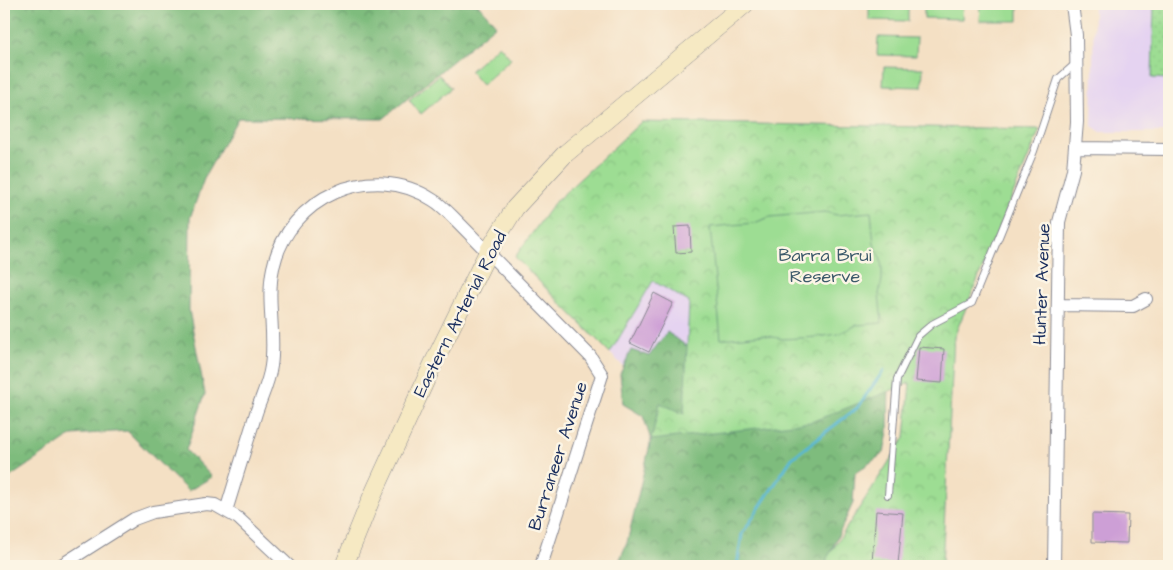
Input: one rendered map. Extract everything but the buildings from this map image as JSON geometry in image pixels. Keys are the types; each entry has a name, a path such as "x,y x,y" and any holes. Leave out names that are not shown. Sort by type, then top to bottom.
{"main road":[{"name":"Eastern Arterial Road","path":"344,566 371,499 488,252 515,208 564,154 746,4"}],"street":[{"name":"Hunter Avenue","path":"1054,566 1059,222 1072,170 1077,122 1076,35 1072,4"},
{"path":"1075,148 1169,149"},
{"path":"226,511 271,366 271,284 273,268 286,234 298,219 322,198 348,187 363,184 397,186 415,191 433,200 488,252"},
{"name":"Burraneer Avenue","path":"488,252 590,356 602,375 540,566"},
{"path":"1058,304 1133,306 1146,299"},
{"path":"60,566 140,516 153,512 206,504 215,505 238,518 289,566"}],"lane":[{"path":"888,494 897,379 918,336 932,324 972,303 1034,151 1058,79 1076,64"}],"shaded area":[{"path":"1094,4 1169,4 1169,132 1101,132 1092,126"},
{"path":"653,280 689,302 684,415 660,403 610,353"}],"green space":[{"path":"4,4 478,4 496,25 383,119 238,118 205,176 190,218 189,310 205,394 186,450 212,477 188,491 127,431 72,435 4,481"},
{"path":"869,4 908,4 908,21 869,20"},
{"path":"924,4 963,4 962,19 924,18"},
{"path":"981,4 1018,4 1018,21 980,21"},
{"path":"1154,4 1169,4 1169,79 1152,78"},
{"path":"878,37 917,38 916,56 877,55"},
{"path":"499,45 511,59 482,85 470,71"},
{"path":"884,67 923,68 922,87 883,86"},
{"path":"439,75 451,88 421,114 409,100"},
{"name":"Barra Brui Reserve","path":"641,122 1040,129 954,337 942,566 827,566 827,558 905,437 910,383 811,422 651,440 660,403 684,414 689,302 653,281 610,353 515,257 554,203"},
{"path":"825,212 837,215 871,212 874,244 881,260 882,269 879,294 882,323 857,325 838,334 817,337 783,339 763,335 721,339 710,227 754,223 770,217"},
{"path":"667,332 695,352 889,382 888,432 884,453 855,473 853,503 828,558 887,566 617,566 627,543 651,440 643,416 623,404 620,374 631,350 649,356"}],"waterway":[{"path":"737,566 742,534 792,458 857,408 884,370"}]}
